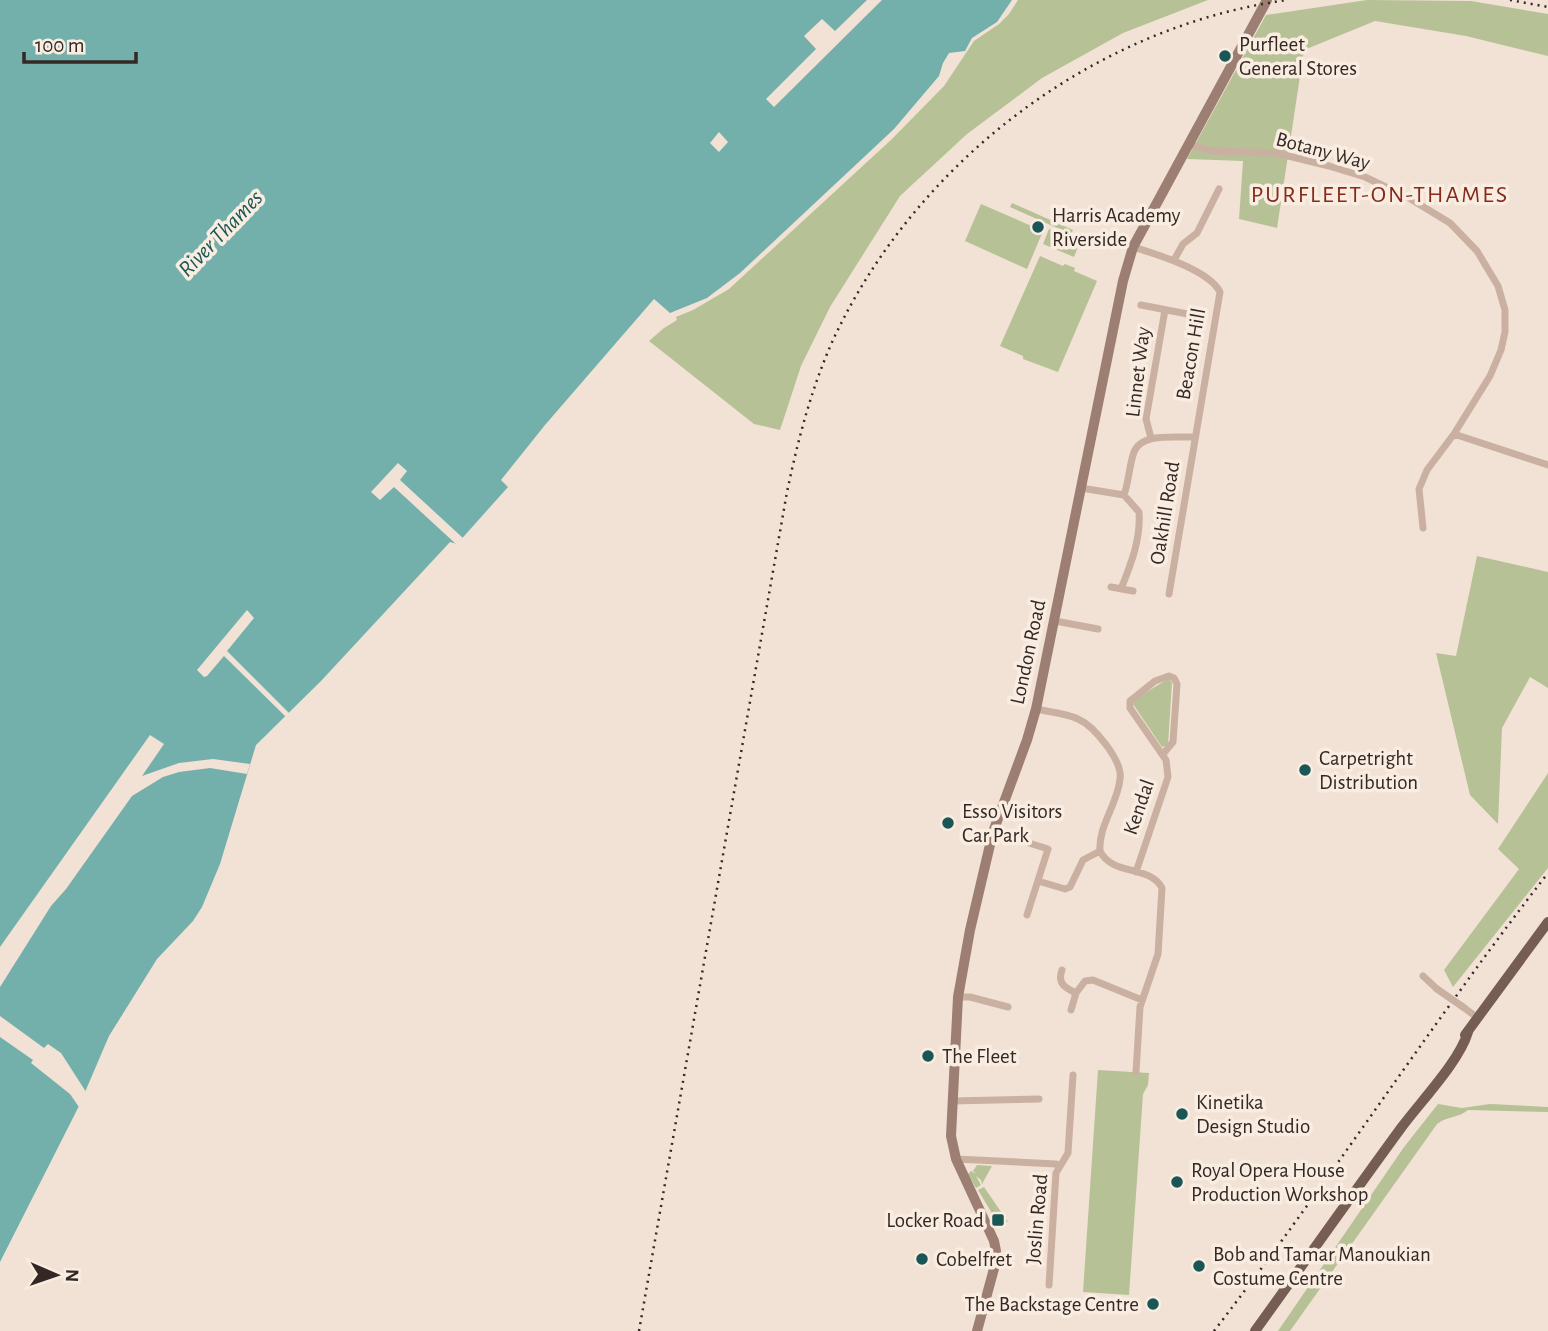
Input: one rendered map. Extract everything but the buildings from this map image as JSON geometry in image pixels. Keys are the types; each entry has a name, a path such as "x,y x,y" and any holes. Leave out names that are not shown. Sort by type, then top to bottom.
{"main road":[{"path":"1255,1331 1464,1045 1468,1032 1548,922"}],"street":[{"name":"London Road","path":"977,1331 995,1265 995,1246 956,1159 951,1136 958,997 972,919 993,832 1024,750 1036,709 1123,281 1133,247 1266,0"},
{"name":"Botany Way","path":"1188,144 1212,151 1276,153 1365,177 1409,198 1450,223 1477,251 1498,286 1505,310 1505,332 1490,376 1454,434 1427,470 1419,489 1423,528"},
{"path":"1174,260 1183,244 1197,233 1219,189"},
{"name":"Beacon Hill","path":"1133,247 1174,260 1216,284 1220,292 1195,437"},
{"name":"Linnet Way","path":"1141,305 1198,316"},
{"name":"Linnet Way","path":"1151,438 1146,419 1165,310"},
{"path":"1454,434 1548,465"},
{"name":"Linnet Way","path":"1124,495 1134,451 1142,442 1151,438 1195,437"},
{"name":"Oakhill Road","path":"1169,594 1195,437"},
{"path":"1082,488 1124,495 1139,512 1140,524 1135,553 1121,589"},
{"path":"1111,587 1133,591"},
{"path":"1055,621 1098,629"},
{"name":"Kendal","path":"1136,872 1167,777 1168,764 1129,705 1133,697 1163,676 1169,676 1174,678 1177,684 1174,729 1171,746 1163,754"},
{"path":"1036,709 1079,719 1096,732 1118,764 1121,779 1104,828 1100,851 1109,863 1153,877 1162,888 1159,949 1142,1000 1136,1072"},
{"path":"1027,915 1048,849 1029,843"},
{"path":"1038,881 1065,889 1070,887 1083,860 1100,851"},
{"path":"1062,970 1059,976 1061,983 1076,993"},
{"path":"1423,976 1478,1018"},
{"path":"1071,1010 1076,993 1085,981 1093,980 1142,1000"},
{"path":"958,997 970,997 1008,1007"},
{"name":"Joslin Road","path":"1049,1285 1056,1173 1068,1153 1073,1075"},
{"path":"951,1101 1040,1099"},
{"path":"956,1159 1059,1166"}],"green space":[{"path":"1018,0 1208,0 1123,33 1042,78 967,134 900,196 830,307 801,366 780,430 754,424 649,341 677,320 676,317 729,289 892,139 944,86 974,41 999,24"},
{"path":"1367,0 1471,1 1548,14 1548,56 1466,36 1375,21 1304,50 1277,228 1239,219 1243,161 1187,159 1266,15"},
{"path":"1012,203 1073,230 1071,234 1010,207"},
{"path":"981,204 1043,231 1027,269 965,241"},
{"path":"1049,229 1080,242 1074,257 1043,244"},
{"path":"1040,256 1075,268 1074,271 1097,281 1058,372 1023,359 1023,356 1000,346"},
{"path":"1477,556 1548,572 1548,688 1530,677 1502,728 1498,824 1470,795 1436,653 1456,656"},
{"path":"1168,679 1172,682 1168,745 1162,747 1133,704 1135,699"},
{"path":"1548,773 1548,868 1453,987 1444,970 1519,869 1498,849"},
{"path":"1098,1070 1149,1073 1148,1085 1143,1094 1129,1295 1083,1292"},
{"path":"1438,1104 1462,1108 1490,1104 1548,1107 1548,1112 1468,1110 1437,1124 1290,1331 1278,1331 1404,1147"},
{"path":"977,1165 992,1166 982,1184 976,1176 981,1185 976,1188 968,1174 971,1171 977,1174 973,1171"},
{"path":"984,1187 1008,1222 1001,1222 993,1215 978,1190"}],"water":[{"name":"River Thames","path":"0,0 1012,0 997,22 972,38 965,51 949,53 939,76 894,129 740,273 707,298 670,313 654,299 501,480 508,487 457,544 450,542 321,681 256,745 220,864 202,907 193,921 157,959 109,1036 79,1106 0,1262"}],"pier":[{"path":"867,0 882,0 774,107 766,99 816,49 804,36 822,19 835,31"},
{"path":"719,132 728,142 719,152 710,143"},
{"path":"398,463 407,471 400,480 464,539 457,545 394,487 380,500 371,492"},
{"path":"247,610 254,618 227,651 292,716 288,719 224,656 207,676 204,677 197,670"},
{"path":"150,735 164,744 142,776 179,763 213,759 250,764 247,774 210,768 179,772 163,777 132,796 51,906 0,987 0,947"},
{"path":"0,1016 44,1048 48,1044 61,1053 88,1095 81,1110 70,1094 31,1063 33,1060 0,1037"}],"railway":[{"path":"639,1331 787,492 806,415 833,340 868,275 912,216 962,161 1018,113 1080,73 1146,39 1215,15 1287,0"},
{"path":"1510,0 1548,7"},
{"path":"1214,1331 1548,873"}],"place":[{"name":"Purfleet General Stores","path":"1225,56"},
{"name":"Harris Academy Riverside","path":"1038,227"},
{"name":"Carpetright Distribution","path":"1305,770"},
{"name":"Esso Visitors Car Park","path":"948,823"},
{"name":"The Fleet","path":"928,1056"},
{"name":"Kinetika Design Studio","path":"1182,1114"},
{"name":"Royal Opera House Production Workshop","path":"1177,1182"},
{"name":"Locker Road","path":"998,1220"},
{"name":"Cobelfret","path":"922,1259"},
{"name":"Bob and Tamar Manoukian Costume Centre","path":"1199,1266"},
{"name":"The Backstage Centre","path":"1153,1304"}],"district":[{"name":"PURFLEET-ON-THAMES","path":"1380,195"}]}
